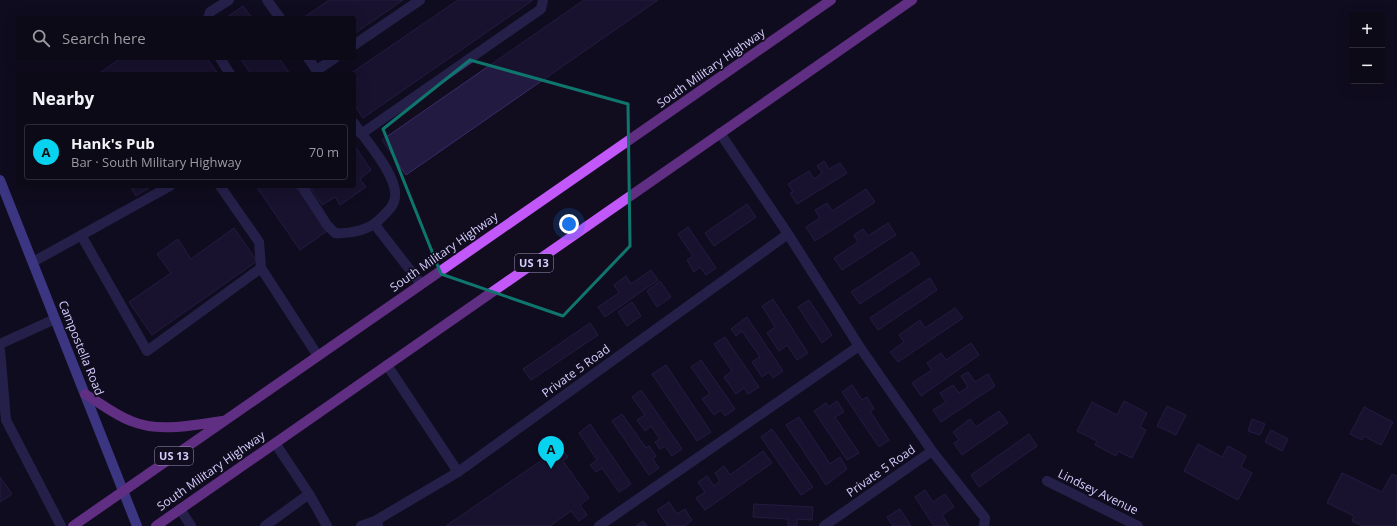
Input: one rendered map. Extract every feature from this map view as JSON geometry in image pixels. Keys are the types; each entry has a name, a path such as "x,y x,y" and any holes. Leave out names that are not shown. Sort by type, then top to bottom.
{"main road":[{"name":"South Military Highway","path":"73,526 831,0"},
{"name":"South Military Highway","path":"156,526 912,0"},
{"name":"Campostella Road","path":"0,180 137,526"},
{"path":"85,394 130,421 140,424 172,427 225,421"}],"street":[{"path":"209,16 210,12 229,0"},
{"path":"267,0 279,16"},
{"path":"356,44 420,0"},
{"path":"361,134 541,9 544,0"},
{"path":"221,60 229,72"},
{"path":"309,60 318,72 333,60"},
{"path":"303,188 327,225 335,232 346,233 375,225 392,206 395,197 394,184 383,165 356,126"},
{"name":"Private 5 Road","path":"720,133 788,234 859,346 932,451 985,518 984,526"},
{"path":"33,262 166,188"},
{"path":"221,188 259,242 261,268 318,356"},
{"path":"375,225 421,284"},
{"name":"Private 5 Road","path":"361,526 376,523 458,472 788,234"},
{"path":"81,235 147,351 261,268"},
{"path":"0,344 55,319"},
{"path":"599,526 859,346"},
{"path":"0,350 6,420 61,526"},
{"path":"386,366 458,472"},
{"path":"275,443 309,494 327,526"},
{"name":"Private 5 Road","path":"824,526 932,451"},
{"name":"Lindsey Avenue","path":"1047,481 1138,526"},
{"path":"270,525 309,494"},
{"path":"180,509 191,526"}],"highlighted area":[{"path":"470,60 628,104 630,246 563,316 441,274 383,129"}],"building":[{"path":"329,0 403,0 356,33 356,16 306,16"},
{"path":"458,0 533,0 363,118 356,107 356,72 353,72"},
{"path":"584,0 658,0 406,175 382,140"},
{"path":"243,6 250,16 229,16"},
{"path":"118,60 208,60 217,72 101,72"},
{"path":"241,60 280,60 289,72 250,72"},
{"path":"356,148 371,170 360,179 366,187 340,205 335,197 322,205 310,188 356,188"},
{"path":"824,161 829,169 840,163 847,173 797,204 790,193 793,192 788,184 809,171 814,179 822,173 817,166"},
{"path":"131,188 149,188 136,196"},
{"path":"257,188 296,188 327,231 300,250"},
{"path":"866,189 875,202 815,241 806,227 820,218 815,210 827,203 832,211"},
{"path":"747,204 756,217 714,246 705,233"},
{"path":"888,223 896,235 842,270 834,258 858,242 854,235 863,229 868,236"},
{"path":"688,227 716,268 706,275 700,267 694,272 687,260 693,256 678,234"},
{"path":"234,228 257,261 152,335 129,302 171,273 157,254 178,239 191,259"},
{"path":"912,252 920,264 860,304 851,292"},
{"path":"651,270 658,280 605,317 598,307 619,293 614,285 626,276 631,284"},
{"path":"930,278 937,290 878,330 870,318"},
{"path":"660,281 671,297 657,307 647,291"},
{"path":"773,299 808,353 797,360 787,345 779,351 767,333 775,327 762,306"},
{"path":"809,300 832,335 822,343 798,307"},
{"path":"632,302 641,316 627,326 618,312"},
{"path":"955,308 963,318 898,362 890,352 904,342 899,335 920,320 925,328"},
{"path":"747,317 783,371 773,378 769,372 762,377 752,362 760,357 742,331 736,336 731,329"},
{"path":"590,323 598,335 531,380 523,369"},
{"path":"725,337 759,387 748,394 744,388 736,394 724,377 732,371 714,344"},
{"path":"971,343 979,355 921,396 912,383 932,370 927,363 941,353 946,360"},
{"path":"701,360 735,409 725,416 721,410 714,415 702,399 710,394 691,367"},
{"path":"666,365 711,432 697,441 652,374"},
{"path":"968,372 975,382 988,374 995,386 941,422 933,410 946,402 940,393 953,385 959,393 968,387 961,376"},
{"path":"852,385 862,400 867,397 874,409 870,411 889,440 879,447 842,392"},
{"path":"641,390 682,449 672,456 665,446 660,449 655,442 660,439 651,426 645,431 637,420 645,415 632,397"},
{"path":"837,401 844,412 835,417 859,453 847,460 814,411 826,403 829,407"},
{"path":"1124,401 1147,413 1140,427 1146,430 1132,458 1118,451 1116,456 1095,445 1097,441 1077,431 1092,402 1117,415"},
{"path":"1167,406 1186,415 1176,435 1157,426"},
{"path":"1364,407 1393,422 1381,445 1364,436 1362,440 1350,434"},
{"path":"999,411 1008,423 962,455 954,443 959,440 953,432 970,419 976,427"},
{"path":"622,414 646,448 649,446 656,456 653,459 659,468 649,475 612,421"},
{"path":"799,417 830,464 840,457 847,469 826,485 786,425"},
{"path":"1252,419 1265,424 1260,435 1248,431"},
{"path":"590,424 631,484 619,492 602,468 596,472 590,465 597,460 579,433"},
{"path":"772,429 813,487 801,495 761,437"},
{"path":"1271,430 1288,439 1282,451 1265,442"},
{"path":"1029,434 1037,446 979,487 971,475"},
{"path":"1198,444 1222,457 1228,446 1246,456 1241,467 1252,473 1238,500 1184,471"},
{"path":"561,447 568,457 563,461 589,498 580,505 587,515 579,521 571,511 550,526 446,526"},
{"path":"763,451 772,463 705,510 696,498 705,492 698,482 707,476 714,486 720,481 715,473 724,466 730,475"},
{"path":"1342,473 1382,492 1392,474 1397,476 1397,526 1363,526 1352,521 1354,516 1327,503"},
{"path":"0,477 12,494 0,502"},
{"path":"925,490 933,502 945,494 954,507 942,515 949,526 934,526 915,497"},
{"path":"669,502 677,514 685,509 692,520 685,526 668,526 657,510"},
{"path":"754,504 813,507 812,520 797,519 797,526 788,526 788,519 753,517"},
{"path":"900,509 911,526 893,526 887,517"},
{"path":"643,521 647,526 636,526"}],"place":[{"name":"Hank's Pub","path":"551,469"}]}
